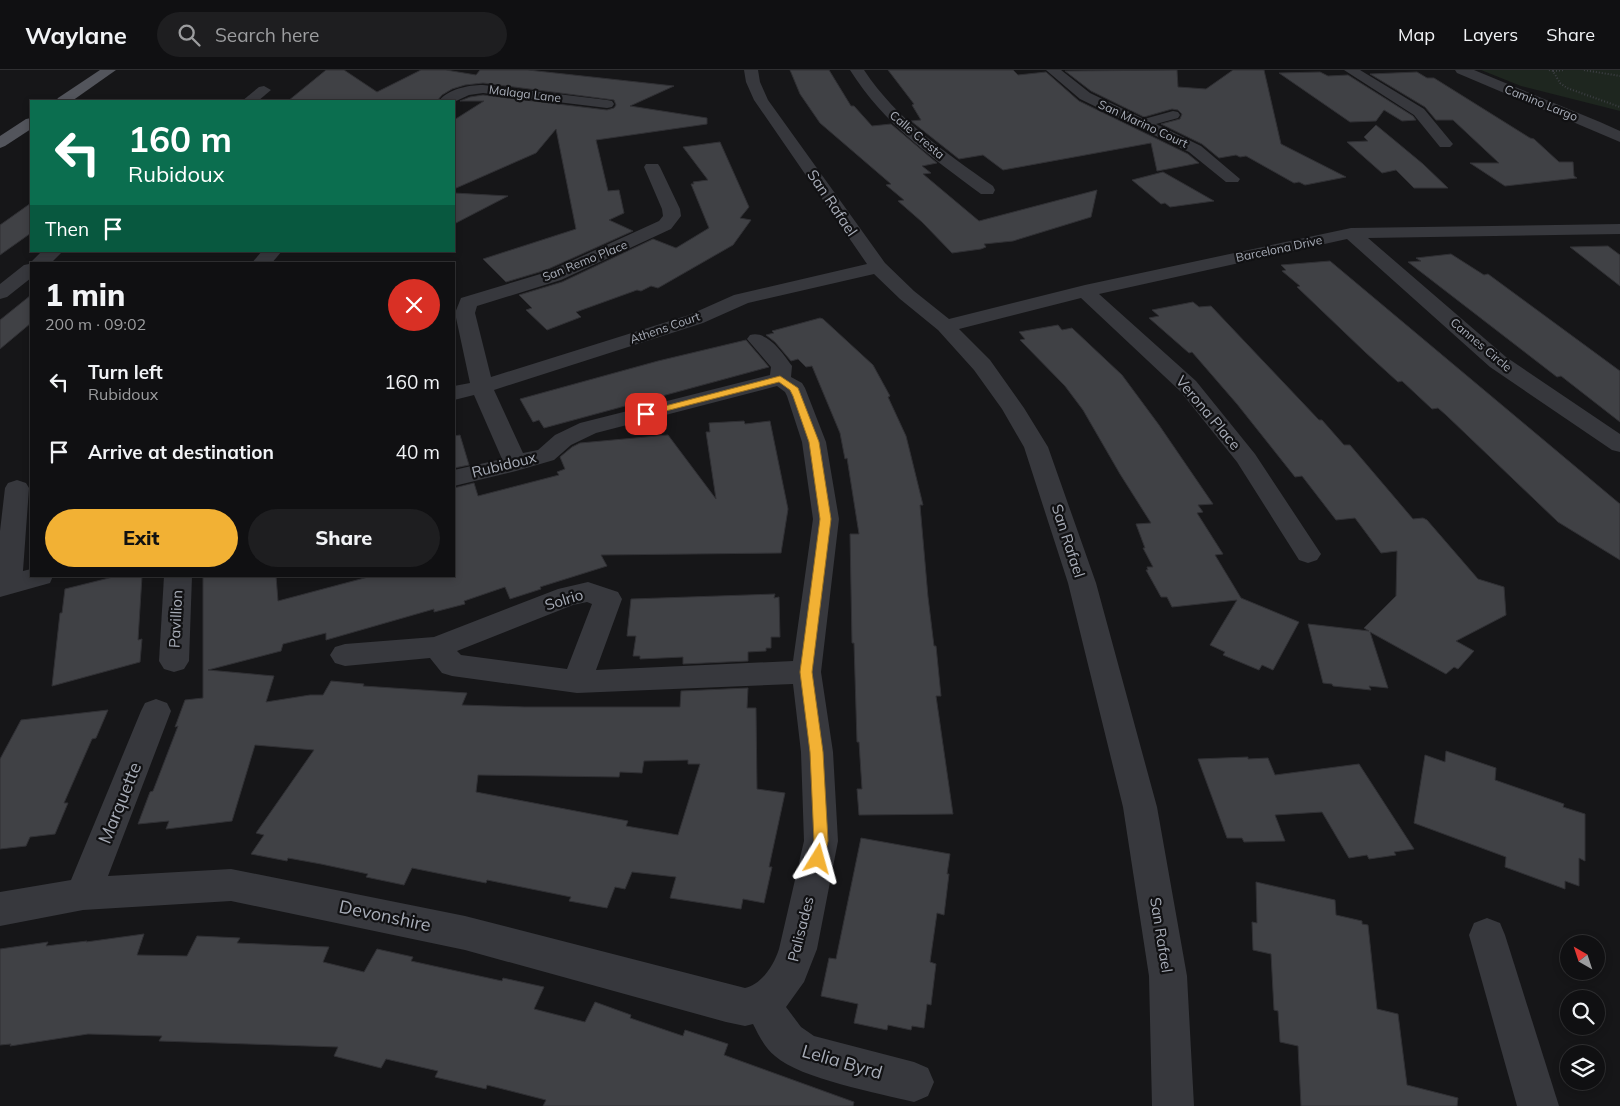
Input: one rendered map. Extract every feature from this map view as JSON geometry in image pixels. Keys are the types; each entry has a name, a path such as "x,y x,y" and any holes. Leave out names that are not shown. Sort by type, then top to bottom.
{"main road":[{"path":"64,100 109,70"},
{"path":"0,143 30,123"}],"street":[{"name":"San Rafael","path":"752,70 753,82 761,100 878,267 907,295 945,326 982,365 1013,408 1036,447 1082,583 1140,807 1168,976 1173,1106"},
{"name":"Calle Cresta","path":"858,70 865,83 887,109 921,140 987,190"},
{"name":"San Marino Court","path":"1053,70 1085,96 1195,149 1232,178"},
{"path":"1351,70 1419,112 1445,144"},
{"name":"Camino Largo","path":"1462,70 1620,137"},
{"name":"Malaga Lane","path":"448,100 458,93 470,89 607,104"},
{"path":"251,100 264,90"},
{"path":"1141,124 1173,115"},
{"name":"San Remo Place","path":"482,388 465,313 468,302 554,276 665,225 672,216 671,209 652,167"},
{"name":"Barcelona Drive","path":"945,326 1085,291 1350,233 1620,229"},
{"name":"Cannes Circle","path":"1350,233 1498,362 1620,445"},
{"path":"40,262 53,252"},
{"path":"262,262 272,252"},
{"name":"Athens Court","path":"455,393 482,388 696,319 741,299 878,267"},
{"path":"0,293 30,270"},
{"name":"Verona Place","path":"1085,291 1188,386 1247,459 1308,554"},
{"path":"757,338 779,362 782,370 780,379"},
{"name":"Rubidoux","path":"455,478 516,464 546,454 563,440 588,428 780,379"},
{"name":"Palisades","path":"763,1003 779,987 794,962 821,841 817,752 806,672 826,519 814,442 794,388 780,379"},
{"path":"482,388 516,464"},
{"path":"16,488 4,586 36,577"},
{"name":"Pavillion","path":"174,661 178,577"},
{"name":"Solrio","path":"345,654 437,648 568,596 588,592 608,599 577,682"},
{"path":"437,648 452,665 577,682 806,672"},
{"name":"Marquette","path":"83,894 156,711"},
{"name":"Devonshire","path":"0,909 83,894 231,884 465,933 726,1004 744,1007 763,1003"},
{"path":"1487,935 1538,1106"},
{"name":"Lelia Byrd","path":"763,1003 784,1039 796,1049 811,1055 914,1082"}],"path":[{"path":"1549,70 1553,72 1560,83 1568,88 1620,107"},
{"path":"1553,72 1564,70"},
{"path":"1584,70 1620,76"}],"shaded area":[{"path":"1481,70 1620,70 1620,111 1521,86"}],"building":[{"path":"326,70 344,70 377,92 421,70 446,70 476,75 480,70 528,70 674,86 630,106 707,118 707,124 596,140 608,191 619,190 624,213 609,220 633,231 546,270 506,282 483,259 576,229 556,129 536,153 455,189 455,119 484,101 460,101 483,95 607,110 614,108 616,105 614,100 483,83 452,89 438,100 289,100"},
{"path":"790,70 829,70 851,106 854,106 872,126 891,124 937,163 922,166 931,173 923,174 979,221 1097,190 1091,217 1013,241 984,244 986,247 981,249 952,253 922,222 898,201 904,200 886,185 891,184 820,123 800,94"},
{"path":"888,70 1013,70 1018,75 1046,72 1079,101 1188,154 1199,163 1157,171 1151,143 1003,170 983,155 959,159 911,121 921,120 912,105 914,104"},
{"path":"1177,70 1178,87 1206,89 1233,70 1264,70 1281,144 1346,177 1305,185 1299,182 1294,183 1246,156 1240,157 1236,155 1219,158 1202,144 1161,124 1180,119 1182,114 1178,110 1172,109 1144,117 1091,91 1065,71"},
{"path":"1320,72 1328,76 1348,75 1413,116 1416,120 1402,121 1384,110 1376,121 1350,122 1279,73"},
{"path":"1417,72 1427,78 1434,78 1534,139 1559,162 1573,162 1574,176 1577,178 1505,186 1470,163 1499,163 1453,120 1436,120 1425,107 1370,74"},
{"path":"1376,125 1423,164 1448,188 1414,188 1396,170 1382,173 1347,142 1368,141 1364,137"},
{"path":"720,142 749,207 740,218 751,220 733,245 658,288 651,286 641,291 637,290 576,312 581,317 547,330 526,310 532,308 519,295 562,282 653,239 676,248 709,228 691,184 708,180 683,147"},
{"path":"1163,172 1214,201 1170,207 1165,203 1161,204 1132,180"},
{"path":"455,193 508,196 455,223"},
{"path":"30,204 30,234 0,255 0,225"},
{"path":"1608,246 1620,255 1620,286 1570,247"},
{"path":"1451,254 1484,275 1488,274 1620,371 1620,422 1561,376 1557,377 1408,262 1421,261 1416,258"},
{"path":"1330,261 1620,504 1620,560 1558,522 1446,415 1438,408 1432,409 1402,381 1398,382 1365,352 1297,287 1300,286 1282,271 1286,270 1281,265"},
{"path":"30,296 30,324 0,349 0,320"},
{"path":"1193,302 1199,307 1211,306 1344,445 1350,445 1413,519 1423,518 1427,520 1478,579 1504,587 1506,615 1456,641 1474,651 1458,669 1454,667 1446,674 1370,632 1388,688 1369,686 1371,690 1333,686 1332,684 1323,683 1308,624 1369,631 1364,628 1396,596 1397,551 1381,553 1355,518 1336,520 1302,476 1295,477 1237,404 1192,352 1189,353 1149,318 1159,316 1152,310"},
{"path":"820,318 873,365 890,396 888,397 906,436 923,505 920,505 928,597 934,646 936,646 941,696 936,696 953,814 859,815 857,789 862,789 859,742 857,742 854,643 852,643 850,534 859,534 847,458 845,459 840,433 812,366 806,367 798,359 791,361 775,342 766,335 774,333 772,331"},
{"path":"1058,325 1062,330 1072,328 1122,375 1213,504 1198,505 1203,512 1197,513 1223,554 1215,555 1241,598 1299,622 1273,670 1262,665 1259,670 1223,655 1225,652 1210,645 1237,600 1172,607 1167,597 1161,597 1146,570 1148,570 1147,567 1153,567 1143,548 1145,548 1136,524 1151,523 1083,410 1065,386 1020,340 1025,339 1019,332"},
{"path":"746,340 769,367 544,428 539,420 533,422 520,399 658,361"},
{"path":"744,421 745,424 770,421 788,509 781,553 601,555 607,566 540,587 541,589 510,599 505,587 464,601 465,604 434,612 434,609 326,640 326,633 283,644 281,651 208,670 274,676 266,702 310,695 323,695 331,681 364,684 363,686 467,693 462,705 525,707 680,707 681,691 748,688 747,708 756,708 757,789 785,793 769,867 772,867 764,903 743,899 741,909 670,898 676,877 632,872 625,889 615,887 607,908 569,901 571,897 487,880 486,883 412,868 404,885 366,877 368,874 321,864 288,858 287,861 251,854 264,835 256,833 314,750 255,745 232,821 166,829 169,821 138,824 178,726 175,727 185,700 203,698 203,577 276,577 278,601 368,577 455,577 455,488 474,483 478,496 559,475 557,472 565,469 560,457 580,443 668,435 716,499 706,432 710,432 709,423","holes":["688,760 688,764 700,764 678,835 626,826 628,821 476,792 478,775 619,777 620,772 642,773 644,761"]},
{"path":"460,435 469,465 455,468 455,436"},
{"path":"113,577 142,577 138,640 142,639 140,662 52,686 60,613 62,613 65,589"},
{"path":"775,594 774,598 779,597 780,637 771,637 771,648 766,648 766,651 748,652 748,661 683,664 683,657 640,659 640,656 633,656 636,636 627,636 631,599"},
{"path":"108,710 96,738 92,739 64,803 68,803 55,834 30,837 26,846 0,849 0,759 21,720"},
{"path":"1446,751 1496,768 1495,780 1564,804 1563,807 1585,814 1585,861 1579,858 1579,886 1565,881 1565,889 1505,867 1506,857 1414,823 1425,755 1445,762"},
{"path":"1248,757 1248,759 1268,758 1275,775 1359,764 1414,849 1394,852 1396,855 1369,859 1367,855 1349,858 1322,812 1275,815 1285,841 1244,842 1242,838 1227,838 1198,759"},
{"path":"861,838 950,854 944,915 937,913 930,962 936,964 931,1005 927,1004 924,1028 912,1026 911,1030 888,1025 887,1030 854,1023 858,1004 821,996 829,958 836,959"},
{"path":"1256,882 1335,900 1336,915 1362,921 1362,924 1368,925 1377,1009 1398,1014 1407,1085 1458,1098 1457,1106 1301,1106 1298,1046 1280,1042 1278,1011 1274,1010 1271,954 1253,950 1252,922 1257,923"},
{"path":"144,934 137,955 187,956 197,936 240,938 237,943 329,947 323,962 364,972 377,949 413,957 411,961 502,981 503,978 544,987 534,1009 585,1022 595,1002 631,1015 630,1018 683,1036 685,1030 728,1044 724,1055 854,1102 853,1106 543,1106 546,1100 487,1085 486,1089 435,1077 438,1071 386,1059 381,1068 334,1056 338,1047 159,1041 162,1036 88,1034 10,1046 11,1044 0,1045 0,949 48,942 46,946"}],"route":[{"path":"646,414 780,379 794,388 798,396 814,442 826,519 806,672 817,752 821,841 818,859"}]}
